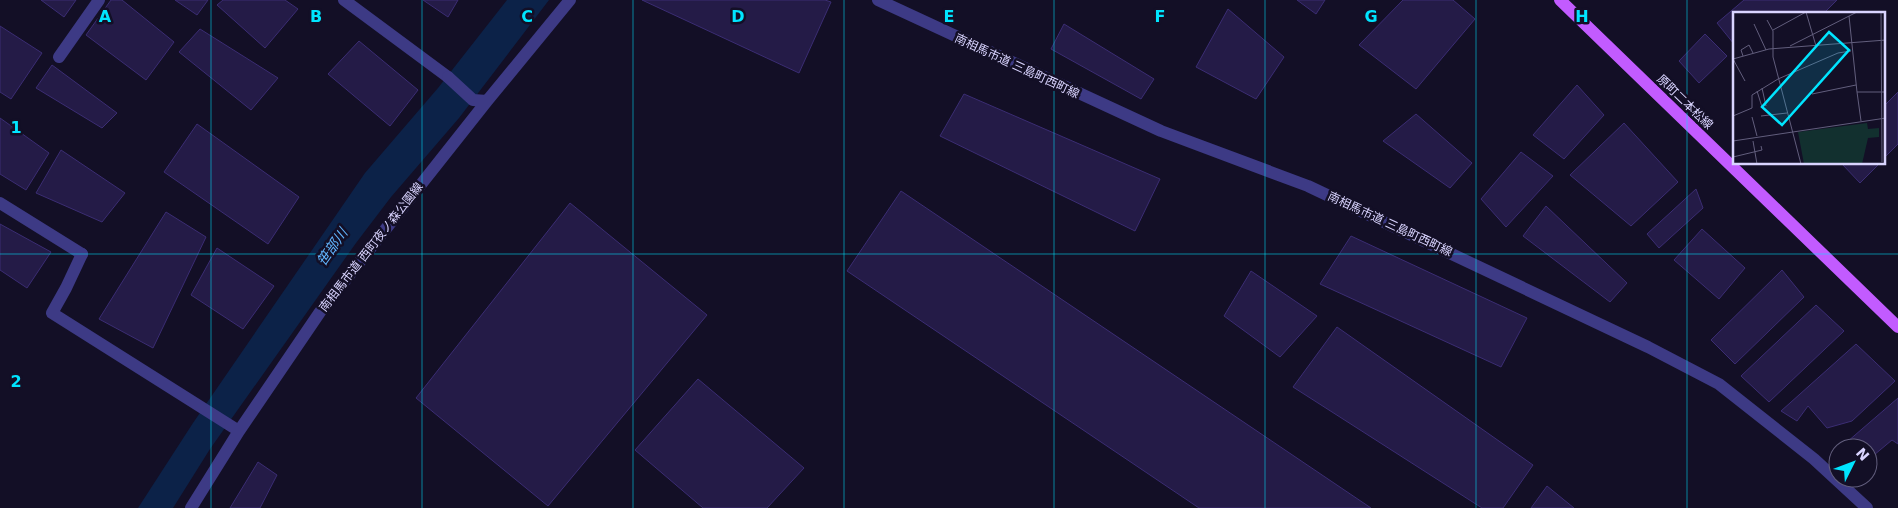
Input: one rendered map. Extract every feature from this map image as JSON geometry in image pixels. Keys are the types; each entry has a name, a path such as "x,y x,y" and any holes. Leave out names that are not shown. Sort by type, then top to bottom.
{"main road":[{"name":"原町二本松線","path":"1560,0 1898,327"}],"street":[{"path":"59,56 99,0"},
{"path":"344,0 448,78 472,100 486,101"},
{"name":"南相馬市道 西町夜ノ森公園線","path":"191,508 236,429 320,312 486,101 570,0"},
{"name":"南相馬市道 三島町西町線","path":"878,0 1162,131 1308,186 1648,347 1719,384 1814,459 1867,508"},
{"path":"0,203 82,254 52,313 236,429"}],"water":[{"name":"笹部川","path":"507,0 549,0 459,118 391,197 356,243 210,449 173,508 138,508 193,423 365,173 438,88"}],"building":[{"path":"41,0 76,0 64,17"},
{"path":"111,0 122,0 174,42 146,80 86,35"},
{"path":"175,0 208,0 197,15"},
{"path":"223,0 285,0 298,9 265,48 217,5"},
{"path":"423,0 458,0 448,17"},
{"path":"642,0 825,0 831,2 799,73"},
{"path":"1297,0 1325,0 1316,14"},
{"path":"1403,0 1453,0 1475,19 1416,89 1359,45"},
{"path":"1744,0 1837,0 1825,12 1733,12 1733,43 1717,23"},
{"path":"1228,9 1284,57 1256,99 1196,67"},
{"path":"1064,24 1154,79 1141,99 1051,49"},
{"path":"0,26 42,53 11,99 0,92"},
{"path":"200,29 278,78 251,110 179,52"},
{"path":"1705,34 1727,56 1699,83 1679,61"},
{"path":"359,41 418,90 390,126 328,74"},
{"path":"52,65 117,113 102,128 36,88"},
{"path":"1577,85 1604,115 1564,159 1533,135"},
{"path":"1898,92 1898,144 1886,156 1886,104"},
{"path":"964,94 1160,179 1135,231 940,136"},
{"path":"1416,114 1472,163 1450,188 1383,141"},
{"path":"0,118 49,153 26,190 0,174"},
{"path":"1624,123 1678,182 1631,226 1570,175"},
{"path":"197,124 299,197 268,244 164,172"},
{"path":"61,150 125,193 102,222 36,193"},
{"path":"1521,152 1553,176 1506,227 1481,199"},
{"path":"1843,165 1878,165 1860,183"},
{"path":"1696,189 1703,208 1659,248 1647,234"},
{"path":"901,191 1371,508 1199,508 847,271"},
{"path":"570,203 707,315 548,506 416,398"},
{"path":"1546,206 1627,283 1610,302 1523,236"},
{"path":"166,212 206,237 153,348 99,319"},
{"path":"0,224 51,252 27,288 0,270"},
{"path":"1702,229 1745,268 1719,299 1674,260"},
{"path":"1351,236 1527,318 1501,367 1320,284"},
{"path":"217,248 274,286 243,329 191,295"},
{"path":"1782,270 1804,297 1735,364 1711,340"},
{"path":"1251,271 1317,316 1280,357 1224,316"},
{"path":"1816,305 1844,331 1769,402 1741,376"},
{"path":"1337,327 1533,465 1503,508 1482,508 1293,387"},
{"path":"1856,344 1895,381 1852,421 1827,428 1808,406 1797,421 1781,411"},
{"path":"698,379 804,468 767,508 703,508 635,450"},
{"path":"1898,398 1898,444 1892,440 1878,452 1878,438 1852,438"},
{"path":"258,462 277,475 260,508 230,508"},
{"path":"1547,486 1574,508 1531,508"}]}
